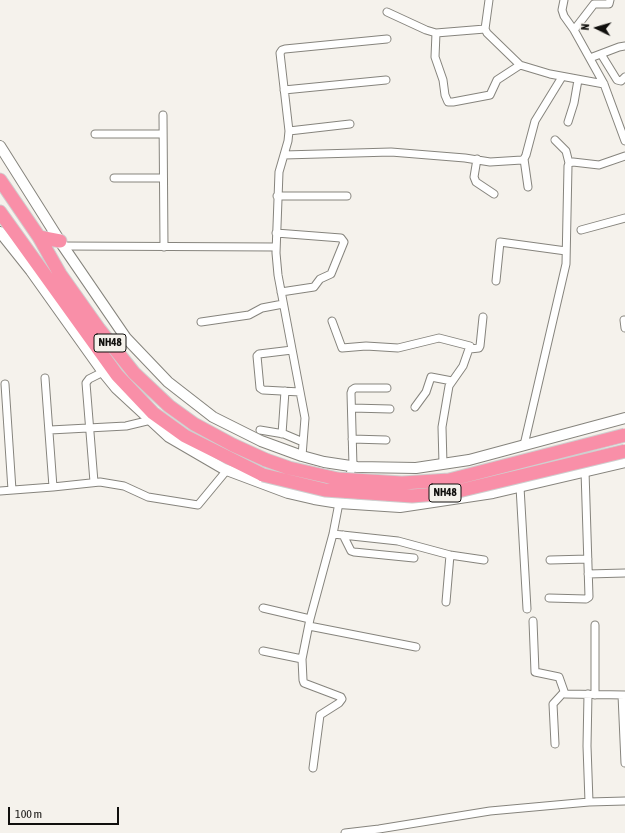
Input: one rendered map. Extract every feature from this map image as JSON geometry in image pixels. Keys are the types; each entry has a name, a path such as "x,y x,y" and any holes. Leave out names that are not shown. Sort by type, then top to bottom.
{"highway":[{"name":"NH48","path":"0,180 39,237 60,274 99,329 134,373 169,406 194,424 233,445 266,460 289,468 338,479 402,484 449,480 625,435"},
{"name":"NH48","path":"0,212 117,375 153,412 184,436 262,475 325,490 412,496 450,493 625,451"},
{"path":"39,237 62,244"},
{"path":"31,256 31,272"}],"street":[{"path":"489,0 484,29 486,33 520,65 562,77 604,84"},
{"path":"564,0 562,10 564,16 574,30 604,84 625,141"},
{"path":"574,30 592,5 609,4 610,0"},
{"path":"387,12 426,30 436,32 484,29"},
{"path":"436,32 435,56 448,102 490,95 497,80 520,65"},
{"path":"302,456 305,418 278,275 276,247 279,172 290,131 280,58 282,50 285,49 387,39"},
{"path":"590,58 625,46"},
{"path":"601,54 617,80 621,81 625,77"},
{"path":"528,188 524,159 535,121 562,77"},
{"path":"284,90 386,80"},
{"path":"568,122 574,103 578,80"},
{"path":"162,115 164,247"},
{"path":"616,118 625,119"},
{"path":"290,131 350,124"},
{"path":"95,134 163,134"},
{"path":"524,445 566,264 569,163 566,151 555,140"},
{"path":"0,146 62,244 126,338 168,382 213,417 261,442 324,462 350,466 416,468 469,460 625,418"},
{"path":"284,155 391,152 477,159 494,162 524,159"},
{"path":"569,163 573,162 599,165 625,156"},
{"path":"477,159 474,177 476,182 494,194"},
{"path":"114,178 164,178"},
{"path":"277,196 347,196"},
{"path":"581,230 625,218"},
{"path":"0,232 31,272 103,372 116,388 150,420 169,437 227,470 288,493 314,500 336,503 400,507 493,493 625,462"},
{"path":"276,233 341,238 344,242 331,274 320,279 314,287 281,292"},
{"path":"496,281 500,242 566,250"},
{"path":"62,244 164,247 276,247"},
{"path":"201,322 250,315 262,308 283,304"},
{"path":"470,349 479,348 480,346 483,317"},
{"path":"624,320 625,328"},
{"path":"332,321 342,348 366,346 398,348 439,338 468,345 470,349"},
{"path":"443,464 442,423 449,386 463,366 470,349"},
{"path":"292,350 259,354 256,358 260,388 263,390 300,392"},
{"path":"94,482 86,380 103,372"},
{"path":"415,407 426,392 431,377 452,381"},
{"path":"46,378 53,488"},
{"path":"5,384 4,439 12,490"},
{"path":"313,768 320,715 339,703 342,698 304,683 302,659 310,618 333,534 336,503 350,466 352,439 352,393 353,389 387,388"},
{"path":"282,434 286,391"},
{"path":"352,408 390,409"},
{"path":"50,430 126,426 150,420"},
{"path":"260,430 282,434 303,442"},
{"path":"352,439 386,440"},
{"path":"0,491 53,488 100,482 124,486 148,497 198,505 227,470"},
{"path":"549,598 586,599 589,597 585,471"},
{"path":"520,487 527,609"},
{"path":"333,534 398,541 450,555 484,560"},
{"path":"343,535 350,549 354,552 414,558"},
{"path":"446,602 450,555"},
{"path":"550,560 588,559"},
{"path":"588,574 625,573"},
{"path":"263,608 310,618"},
{"path":"533,621 534,672 559,677 564,692"},
{"path":"589,802 587,746 592,694 594,625"},
{"path":"309,626 416,646"},
{"path":"263,651 302,659"},
{"path":"564,692 567,694 624,695 625,763"},
{"path":"555,744 553,704 564,692"},
{"path":"346,833 490,811 589,802 625,801"}]}
